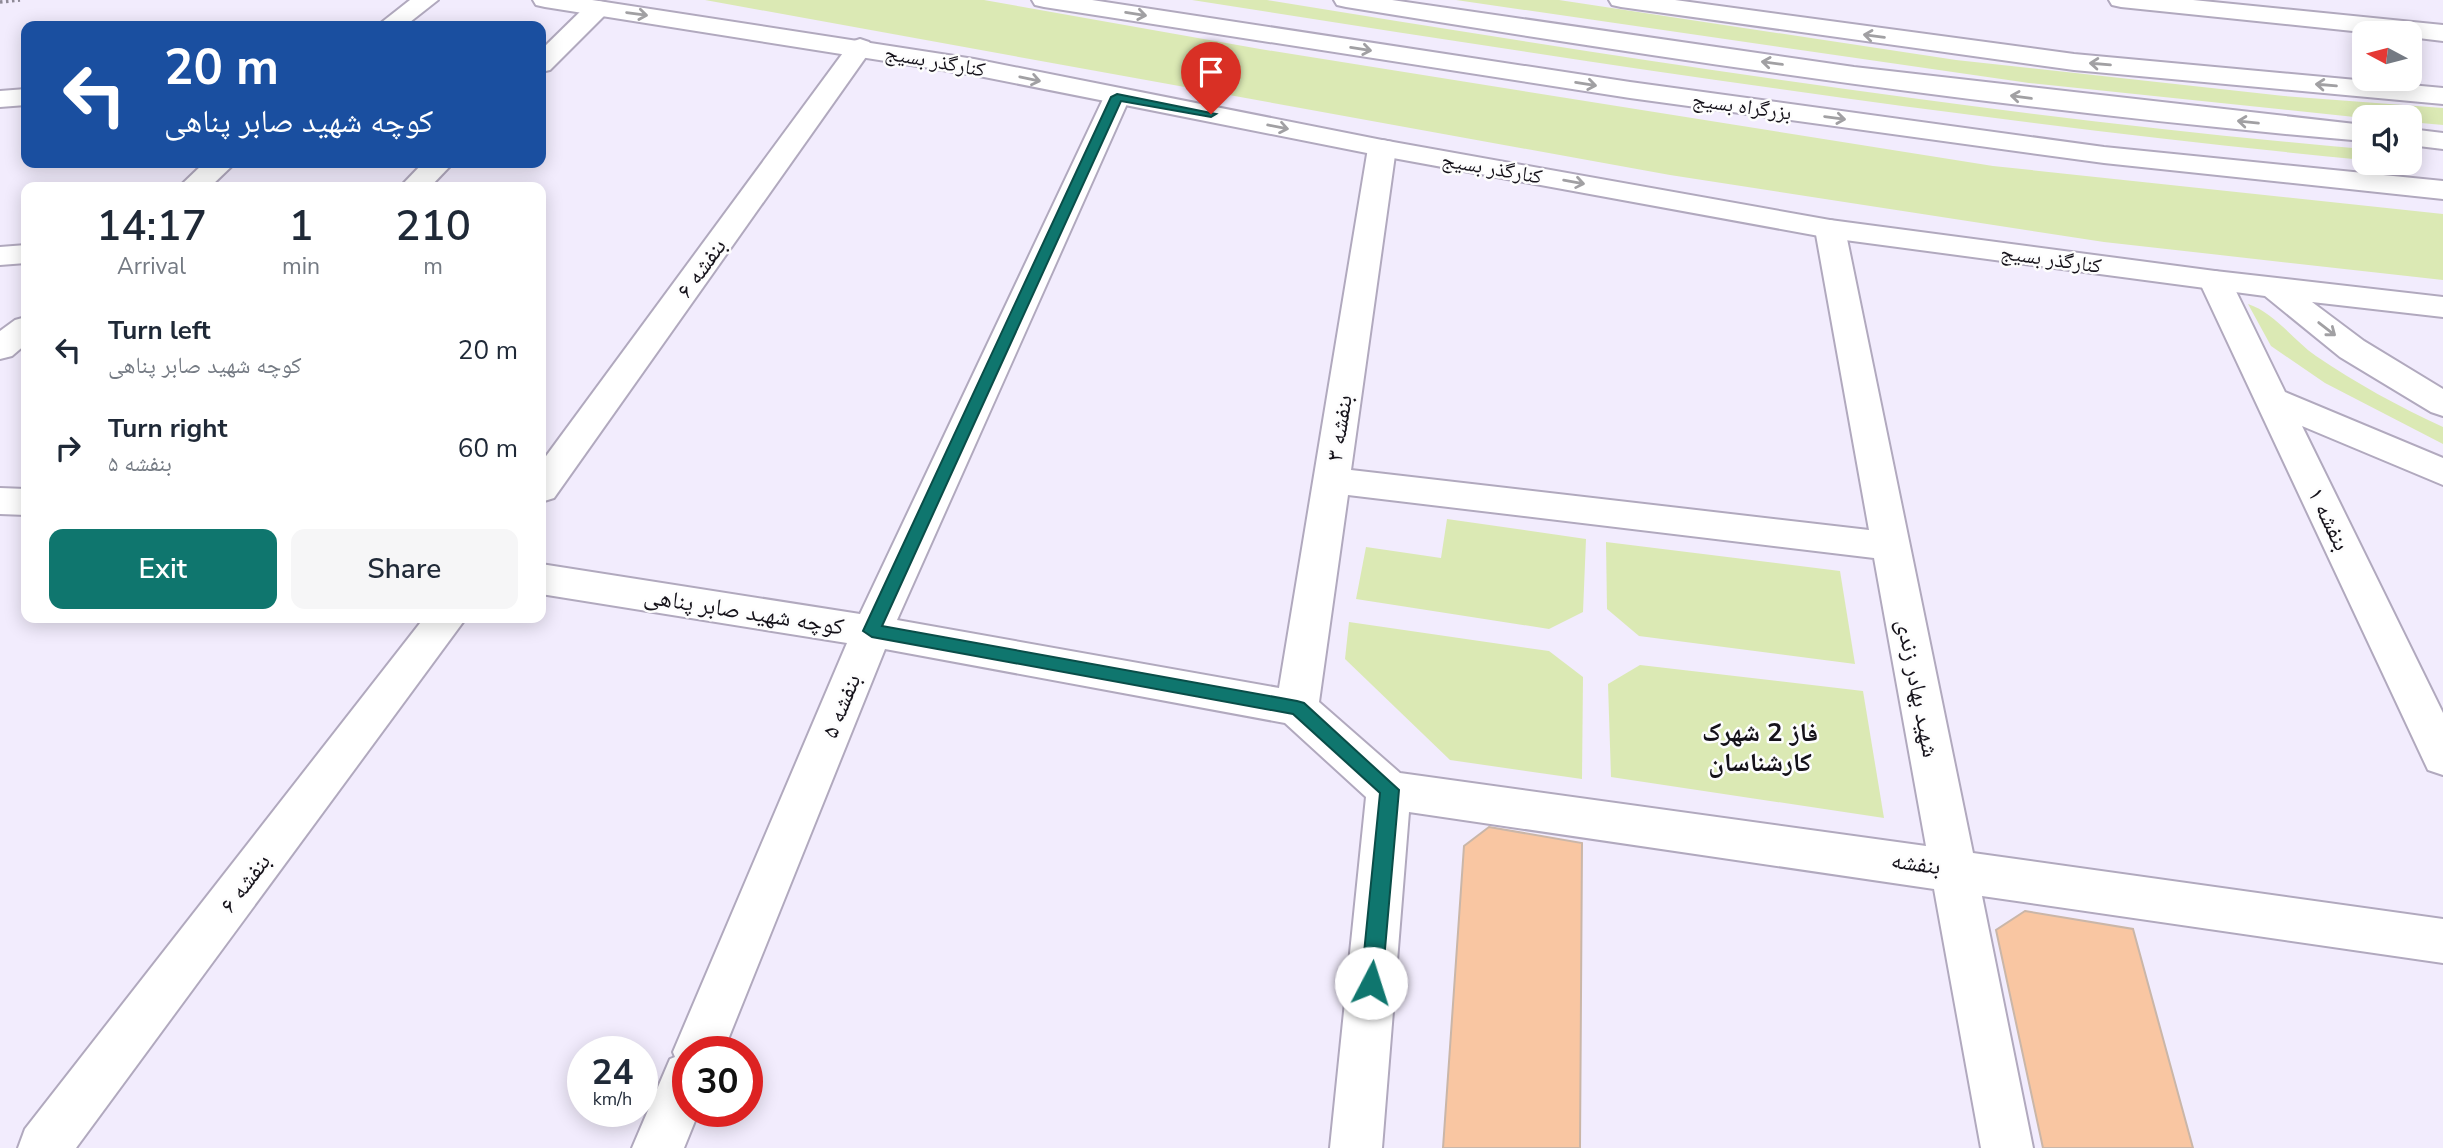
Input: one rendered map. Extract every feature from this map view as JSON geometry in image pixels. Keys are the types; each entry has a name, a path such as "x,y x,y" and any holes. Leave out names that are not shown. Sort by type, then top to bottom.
{"main road":[{"path":"396,21 426,0"},
{"name":"کنارگذر بسیج","path":"545,0 860,47 1382,148 1830,229 2216,281 2443,307"},
{"name":"بزرگراه بسیج","path":"1044,0 1630,90 2077,151 2443,190"},
{"name":"بزرگراه بسیج","path":"1346,0 1574,38 2089,106 2352,132"},
{"path":"1381,0 1574,38"},
{"path":"1621,0 2074,62 2443,96"},
{"path":"2121,0 2443,33"},
{"path":"2326,0 2351,25"},
{"path":"546,59 598,8"},
{"name":"بنفشه ۶","path":"546,482 860,47"},
{"path":"0,99 21,97"},
{"name":"بنفشه ۵","path":"705,1036 872,631 1117,97"},
{"path":"2422,139 2443,141"},
{"name":"بنفشه ۳","path":"1297,708 1382,148"},
{"path":"199,182 215,168"},
{"path":"419,182 434,168"},
{"name":"شهید بهادر زندی","path":"1830,229 2007,1148"},
{"path":"0,256 21,254"},
{"name":"بنفشه ۱","path":"2216,281 2443,757"},
{"path":"2273,287 2352,349 2443,404"},
{"path":"0,348 21,331"},
{"path":"2272,400 2443,472"},
{"path":"1331,480 1890,547"},
{"path":"0,501 21,502"},
{"name":"کوچه شهید صابر پناهی","path":"546,580 872,631 1297,708"},
{"name":"بنفشه ۶","path":"44,1148 442,623"},
{"path":"1297,708 1390,790 1356,1148"},
{"name":"بنفشه","path":"1390,790 2443,940"},
{"path":"659,1148 672,1116"}],"path":[{"path":"0,2 20,0"}],"green space":[{"path":"705,0 984,0 1260,49 1993,166 2443,214 2443,280 2104,242 1670,175"},
{"path":"1192,0 1267,0 1814,85 2089,121 2352,148 2352,159 2070,128 1630,67"},
{"path":"1456,0 1559,0 1956,60 2284,96 2403,105 2352,105 2352,117 2029,83"},
{"path":"2422,106 2443,108 2443,125 2422,123"},
{"path":"2248,304 2267,314 2331,366 2378,394 2443,427 2443,444 2325,383 2271,346"},
{"path":"1447,519 1586,539 1583,612 1549,629 1356,599 1366,547 1441,558"},
{"path":"1606,542 1840,571 1855,664 1639,636 1607,609"},
{"path":"1349,622 1549,651 1583,677 1582,779 1450,760 1345,659"},
{"path":"1640,665 1863,691 1884,818 1611,777 1608,684"}],"building":[{"path":"1489,827 1582,843 1580,1148 1443,1148 1464,846"},
{"path":"2025,911 2133,929 2193,1148 2043,1148 1996,930"}],"district":[{"name":"فاز 2 شهرک کارشناسان","path":"1760,747"}],"route":[{"path":"1211,114 1117,97 872,631 1297,708 1390,790 1371,983"}]}
